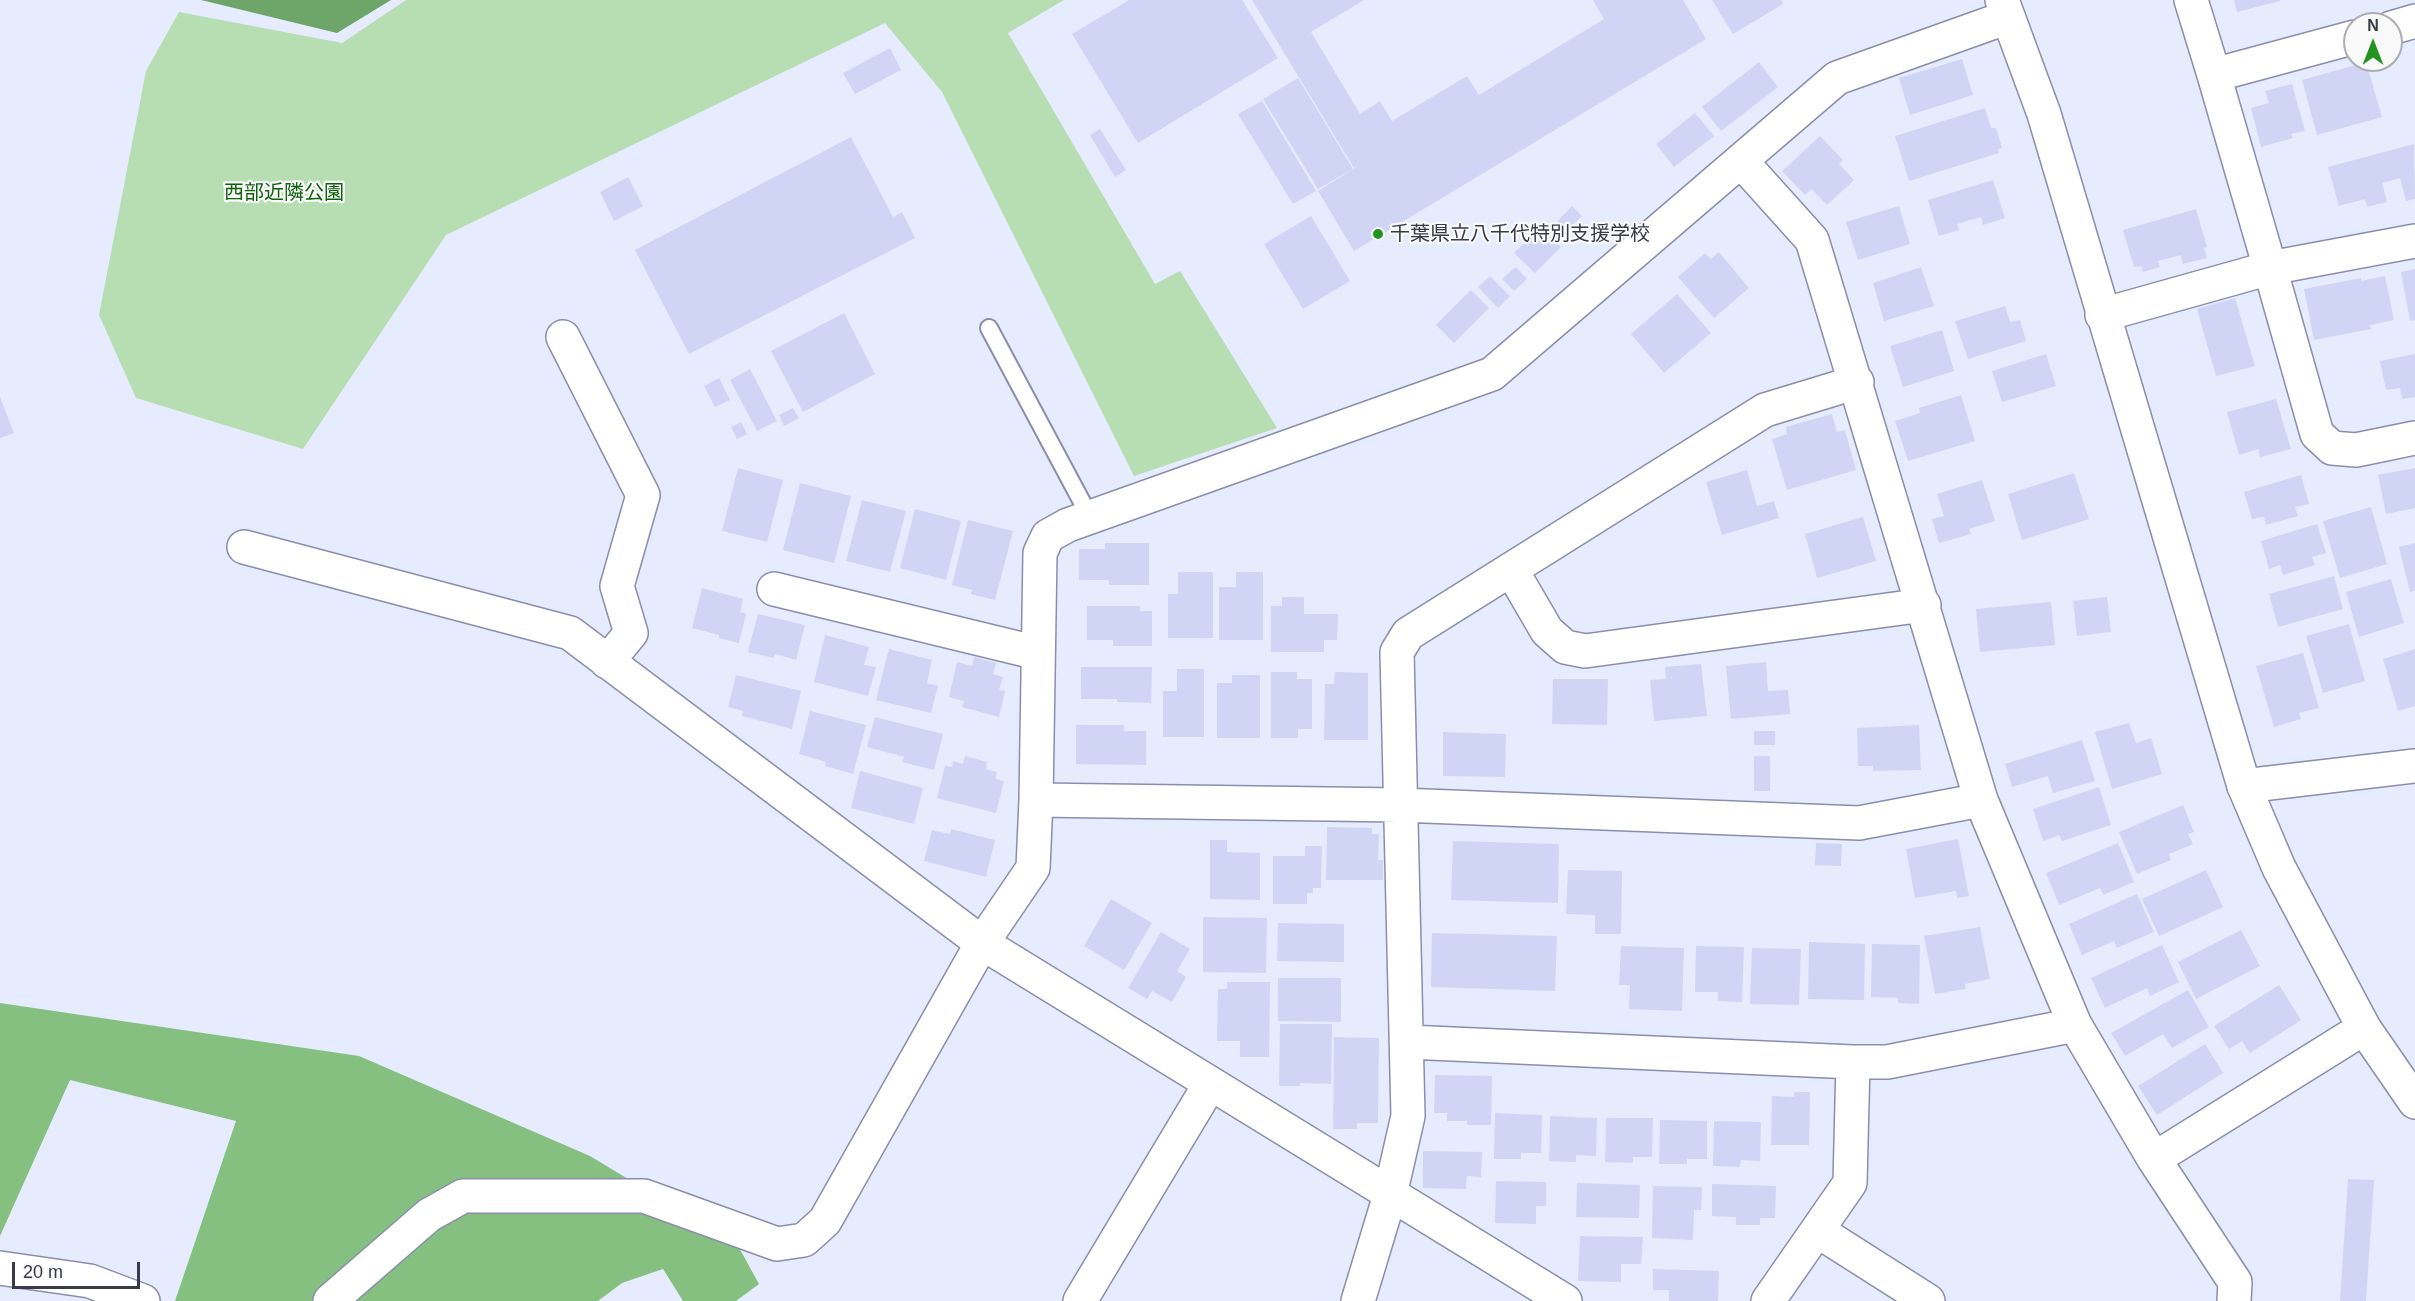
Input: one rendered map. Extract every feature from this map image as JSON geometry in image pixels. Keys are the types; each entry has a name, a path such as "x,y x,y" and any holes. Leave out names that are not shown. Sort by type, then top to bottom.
{"street":[{"path":"2191,0 2318,434 2332,448 2356,450 2415,438"},
{"path":"330,1301 429,1215 463,1196 644,1196 777,1244 804,1240 825,1221 982,943 1033,868 1040,553 1048,536 1068,525 1492,374 1837,78 2005,9 2044,114 2244,786 2279,868 2364,1028 2415,1102"},
{"path":"2214,75 2343,40"},
{"path":"1741,161 1812,240 1857,382 1982,800 2075,1025 2154,1160 2235,1282 2234,1301"},
{"path":"2102,315 2270,268 2415,240"},
{"path":"563,337 643,495 617,586 631,633 608,662"},
{"path":"1358,1301 1390,1195 1408,1116 1397,652 1408,634 1512,571 1765,410 1857,382"},
{"path":"244,547 570,633 982,943 1565,1301"},
{"path":"1512,571 1547,631 1565,647 1585,651 1924,605"},
{"path":"774,589 1038,653"},
{"path":"2244,786 2415,766"},
{"path":"1036,800 1400,805 1859,823 1982,800"},
{"path":"1408,1042 1887,1062 2075,1025"},
{"path":"2154,1160 2364,1028"},
{"path":"1768,1301 1850,1183 1853,1062"},
{"path":"1080,1301 1210,1084"},
{"path":"1818,1231 1928,1301"},
{"path":"0,1268 90,1281 143,1301"}],"lane":[{"path":"989,328 1090,517"}],"green space":[{"name":"西部近隣公園","path":"406,0 1064,0 1008,33 1155,284 1180,271 1277,428 1134,476 942,92 885,23 446,235 303,449 136,398 99,315 146,71 179,12 342,43"}],"shaded area":[{"path":"201,0 391,0 337,33"},
{"path":"0,1003 359,1056 590,1156 643,1188 518,1186 351,1269 314,1301 175,1301 236,1121 70,1080 0,1236"},
{"path":"471,1207 641,1210 737,1244 759,1284 736,1301 683,1301 663,1269 622,1283 598,1301 352,1301 439,1221"}],"building":[{"path":"1129,0 1242,0 1278,58 1138,143 1072,34"},
{"path":"1252,0 1364,0 1311,32 1360,114 1380,101 1392,121 1467,76 1479,95 1604,19 1593,0 1683,0 1706,39 1354,251 1318,191 1358,166 1354,168"},
{"path":"1712,0 1781,0 1783,4 1733,34"},
{"path":"2234,0 2280,0 2280,1 2237,12"},
{"path":"890,48 901,70 855,94 843,73"},
{"path":"1962,59 1973,95 1910,115 1899,78"},
{"path":"1759,62 1778,87 1721,131 1702,107"},
{"path":"2343,68 2343,72 2369,72 2382,117 2317,135 2302,80"},
{"path":"1298,78 1353,169 1318,189 1263,99"},
{"path":"2292,84 2305,131 2291,134 2293,138 2261,147 2251,108 2269,103 2265,91"},
{"path":"1262,101 1316,191 1293,204 1238,114"},
{"path":"1985,108 1991,128 1996,128 2002,148 1998,149 1999,153 1909,181 1895,136"},
{"path":"1695,113 1714,136 1674,167 1656,144"},
{"path":"1100,129 1126,170 1115,177 1090,135"},
{"path":"1820,136 1843,160 1839,164 1854,180 1827,205 1812,189 1805,195 1782,171"},
{"path":"851,137 893,217 902,212 915,238 689,354 635,250"},
{"path":"2414,144 2415,199 2406,201 2400,178 2382,183 2387,202 2367,207 2365,199 2339,206 2328,167"},
{"path":"628,177 643,206 614,221 600,192"},
{"path":"1993,180 2005,218 1983,225 1981,217 1957,224 1959,230 1939,236 1928,200"},
{"path":"1572,206 1582,216 1559,238 1550,229"},
{"path":"1899,206 1910,244 1858,260 1846,222"},
{"path":"2196,209 2207,247 2204,248 2207,258 2183,264 2181,255 2158,261 2160,267 2143,272 2141,266 2134,267 2123,230"},
{"path":"1311,216 1350,281 1303,309 1264,244"},
{"path":"1541,227 1561,247 1535,273 1514,253"},
{"path":"1719,252 1749,288 1714,318 1678,277 1705,253 1711,259"},
{"path":"1516,267 1527,279 1514,291 1502,279"},
{"path":"1921,267 1934,306 1884,321 1873,283"},
{"path":"2415,269 2415,320 2410,321 2401,272"},
{"path":"1490,276 1510,296 1498,308 1478,287"},
{"path":"2385,276 2394,320 2370,325 2371,329 2314,340 2304,289 2361,278 2361,281"},
{"path":"1471,290 1489,308 1454,343 1436,325"},
{"path":"1677,294 1711,333 1664,373 1631,334"},
{"path":"2235,298 2255,366 2216,376 2197,309"},
{"path":"2005,306 2010,322 2020,320 2026,341 1968,359 1955,321"},
{"path":"844,313 875,374 803,412 771,351"},
{"path":"1942,330 1954,371 1903,387 1890,346"},
{"path":"2046,354 2056,386 2002,402 1992,371"},
{"path":"2415,354 2415,397 2402,399 2400,388 2386,390 2380,361"},
{"path":"750,369 777,421 757,431 730,380"},
{"path":"719,378 730,400 715,407 704,386"},
{"path":"1961,395 1975,441 1908,461 1895,421 1920,413 1919,408"},
{"path":"0,397 14,433 0,438"},
{"path":"2276,399 2291,449 2260,457 2258,449 2239,455 2227,412"},
{"path":"793,408 799,418 784,426 779,415"},
{"path":"1832,414 1837,432 1845,430 1856,470 1787,490 1772,439 1787,434 1786,427"},
{"path":"741,422 747,434 737,439 731,427"},
{"path":"738,468 783,480 767,542 722,531"},
{"path":"2415,468 2415,508 2386,514 2378,475"},
{"path":"1747,470 1757,506 1774,501 1779,518 1722,535 1706,482"},
{"path":"2074,473 2089,519 2022,540 2008,494"},
{"path":"2301,475 2309,504 2295,507 2298,516 2266,525 2264,517 2252,519 2244,492"},
{"path":"1982,480 1995,521 1969,529 1971,534 1939,543 1932,519 1944,516 1937,494"},
{"path":"800,483 851,496 834,563 783,550"},
{"path":"862,500 906,511 890,572 846,561"},
{"path":"2371,507 2387,564 2340,578 2323,521"},
{"path":"915,509 961,521 946,580 900,568"},
{"path":"1863,517 1876,561 1817,578 1805,534"},
{"path":"968,520 1013,531 995,600 971,594 972,590 952,585"},
{"path":"2317,524 2326,553 2312,557 2315,565 2283,575 2280,565 2269,569 2261,541"},
{"path":"1105,543 1149,543 1149,585 1109,585 1109,580 1079,580 1079,549 1105,549"},
{"path":"2415,543 2415,591 2410,592 2399,547"},
{"path":"1178,572 1213,572 1213,638 1168,638 1168,594 1178,594"},
{"path":"1236,572 1263,572 1263,640 1219,640 1219,587 1236,587"},
{"path":"2334,576 2343,609 2278,627 2269,594"},
{"path":"2391,579 2404,623 2359,637 2346,592"},
{"path":"702,588 743,599 740,612 746,614 739,643 692,628"},
{"path":"1282,597 1304,597 1304,614 1338,614 1337,640 1324,640 1324,652 1271,652 1271,606 1282,606"},
{"path":"2107,597 2111,632 2077,636 2073,601"},
{"path":"2051,602 2055,645 1980,652 1976,609"},
{"path":"1087,606 1140,606 1140,611 1152,611 1152,646 1113,646 1113,640 1087,640"},
{"path":"758,614 805,625 796,660 775,654 774,658 748,652"},
{"path":"2349,624 2365,681 2323,693 2306,636"},
{"path":"825,635 869,647 864,665 876,667 868,696 814,682"},
{"path":"889,649 932,660 927,683 938,686 931,713 876,700"},
{"path":"2415,649 2415,706 2398,711 2383,659"},
{"path":"2303,653 2319,708 2299,713 2301,719 2274,727 2256,666"},
{"path":"974,657 996,663 993,674 1003,677 999,690 1005,691 999,717 962,707 964,701 949,697 957,662 972,666"},
{"path":"1766,662 1768,691 1788,690 1790,714 1731,719 1726,666"},
{"path":"1701,664 1707,716 1654,721 1650,680 1666,679 1665,667"},
{"path":"1081,667 1152,667 1151,703 1117,702 1117,699 1081,699"},
{"path":"1177,669 1204,669 1204,737 1163,737 1163,691 1177,691"},
{"path":"1271,672 1297,672 1297,679 1312,679 1312,729 1298,729 1298,738 1271,738"},
{"path":"1335,672 1368,673 1368,740 1324,740 1325,684 1334,684"},
{"path":"736,675 801,691 792,729 742,716 743,711 728,707"},
{"path":"1232,675 1260,675 1260,738 1217,738 1217,683 1232,683"},
{"path":"1553,679 1608,679 1607,725 1552,724"},
{"path":"810,711 866,725 853,774 825,766 826,762 799,754"},
{"path":"875,717 943,734 934,770 902,762 904,757 867,747"},
{"path":"2129,723 2136,743 2151,738 2162,774 2112,789 2095,732"},
{"path":"1076,725 1124,725 1124,731 1146,731 1146,765 1076,764"},
{"path":"1919,725 1921,770 1873,771 1873,766 1858,766 1857,728"},
{"path":"1754,731 1775,731 1775,745 1754,745"},
{"path":"1443,732 1506,734 1505,777 1443,776"},
{"path":"2082,740 2095,781 2053,793 2048,776 2012,787 2005,764"},
{"path":"965,756 987,762 986,769 997,772 995,779 1004,781 996,813 937,798 945,766 952,767 953,761 963,764"},
{"path":"1754,756 1770,756 1770,791 1754,791"},
{"path":"860,771 923,788 914,824 851,808"},
{"path":"2099,787 2111,825 2062,841 2059,835 2043,841 2033,809"},
{"path":"2183,805 2194,832 2188,834 2193,844 2169,854 2171,860 2137,874 2119,832"},
{"path":"1327,827 1372,828 1372,834 1379,834 1378,860 1383,860 1383,880 1326,880"},
{"path":"951,829 995,840 986,877 924,861 932,830 950,834"},
{"path":"1958,839 1969,896 1957,898 1956,891 1915,898 1906,849"},
{"path":"1210,840 1227,840 1227,852 1260,853 1260,900 1210,899"},
{"path":"1453,841 1559,844 1558,903 1451,900"},
{"path":"1816,843 1842,844 1841,866 1815,865"},
{"path":"2118,843 2134,882 2103,895 2100,888 2059,905 2046,873"},
{"path":"1305,846 1322,846 1321,888 1313,888 1313,893 1307,893 1307,904 1273,904 1273,856 1305,856"},
{"path":"1568,870 1622,871 1621,934 1595,934 1595,915 1566,914"},
{"path":"2206,870 2223,907 2159,936 2142,899"},
{"path":"2137,894 2154,932 2117,948 2114,941 2082,955 2069,924"},
{"path":"1111,899 1152,923 1124,970 1084,946"},
{"path":"1203,917 1267,918 1266,973 1203,972"},
{"path":"1278,923 1344,924 1344,962 1277,961"},
{"path":"1980,927 1990,979 1965,984 1966,989 1935,994 1924,936"},
{"path":"2241,930 2260,966 2196,999 2178,962"},
{"path":"1161,932 1190,949 1177,971 1186,977 1172,1002 1152,991 1147,999 1128,988"},
{"path":"1432,933 1557,936 1555,991 1431,987"},
{"path":"1809,942 1865,944 1864,1000 1808,999"},
{"path":"1872,944 1920,945 1919,1004 1898,1003 1898,998 1871,997"},
{"path":"2162,945 2179,982 2150,996 2147,988 2105,1008 2091,978"},
{"path":"1621,946 1684,948 1682,1011 1629,1009 1630,985 1619,985"},
{"path":"1696,946 1744,947 1742,1002 1718,1001 1718,992 1695,992"},
{"path":"1752,948 1801,949 1799,1005 1750,1004"},
{"path":"1278,978 1341,978 1341,1022 1278,1021"},
{"path":"1227,982 1270,982 1269,1057 1240,1057 1240,1041 1217,1041 1218,989 1227,989"},
{"path":"2279,985 2301,1020 2250,1053 2242,1041 2229,1049 2214,1026"},
{"path":"2188,990 2209,1027 2172,1048 2163,1034 2125,1056 2111,1033"},
{"path":"1280,1024 1332,1024 1331,1084 1300,1083 1300,1086 1279,1086"},
{"path":"1334,1037 1379,1038 1378,1123 1357,1123 1357,1129 1333,1129"},
{"path":"2205,1044 2223,1073 2157,1115 2138,1086"},
{"path":"1435,1075 1492,1076 1491,1125 1467,1125 1467,1121 1447,1121 1447,1113 1434,1113"},
{"path":"1794,1092 1810,1092 1809,1145 1771,1145 1772,1096 1794,1097"},
{"path":"1495,1113 1542,1115 1541,1153 1521,1153 1521,1159 1494,1159"},
{"path":"1550,1116 1597,1118 1596,1156 1576,1155 1576,1162 1549,1161"},
{"path":"1606,1118 1653,1118 1652,1157 1633,1157 1633,1163 1605,1162"},
{"path":"1660,1120 1707,1121 1707,1159 1687,1159 1687,1164 1659,1164"},
{"path":"1714,1121 1761,1122 1760,1161 1741,1160 1740,1167 1713,1166"},
{"path":"1423,1151 1482,1152 1481,1177 1467,1176 1466,1189 1423,1188"},
{"path":"2348,1179 2374,1180 2366,1301 2340,1301"},
{"path":"1496,1181 1546,1182 1546,1206 1536,1206 1536,1224 1495,1223"},
{"path":"1577,1183 1640,1185 1639,1218 1576,1217"},
{"path":"1712,1184 1776,1186 1775,1218 1760,1218 1760,1225 1736,1225 1736,1217 1712,1216"},
{"path":"1653,1186 1702,1187 1701,1210 1694,1210 1693,1240 1652,1238"},
{"path":"1580,1236 1643,1237 1641,1264 1621,1264 1621,1282 1578,1281"},
{"path":"1653,1269 1719,1271 1718,1301 1669,1301 1669,1290 1653,1290"}],"place":[{"name":"千葉県立八千代特別支援学校","path":"1378,234"}]}
